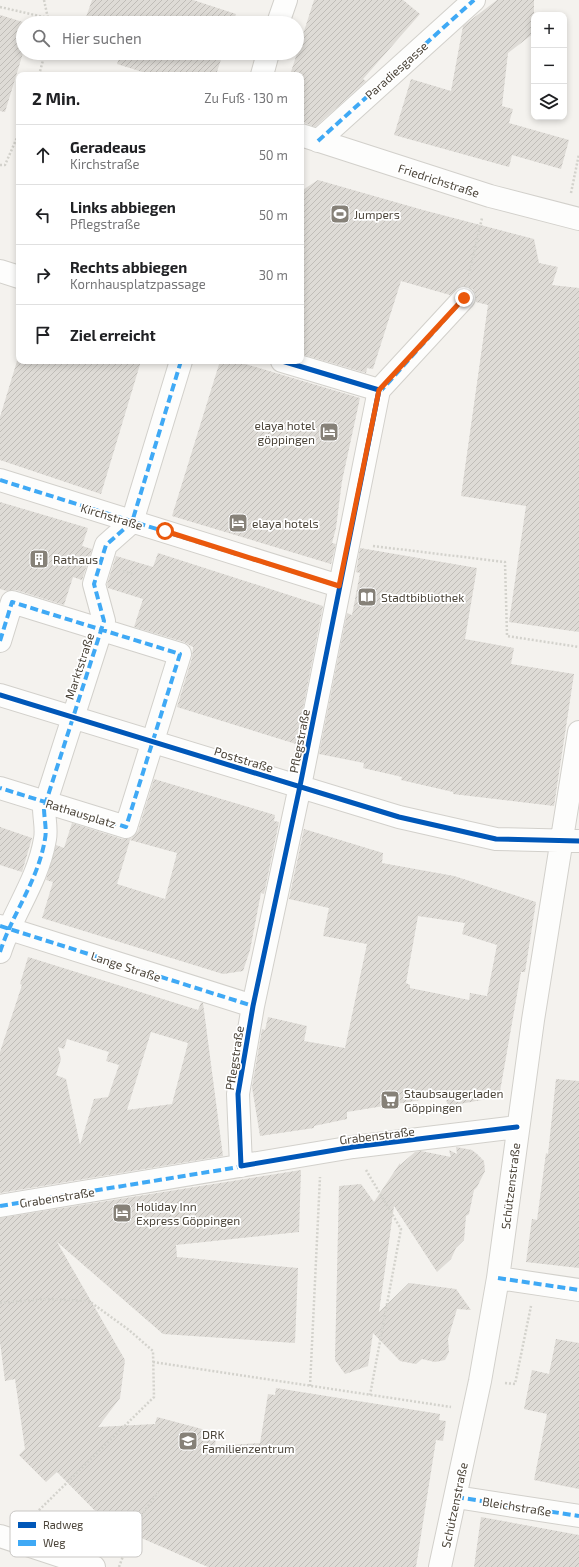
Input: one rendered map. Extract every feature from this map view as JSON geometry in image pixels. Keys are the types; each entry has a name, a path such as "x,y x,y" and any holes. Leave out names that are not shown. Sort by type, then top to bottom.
{"street":[{"path":"280,16 286,0"},
{"name":"Paradiesgasse","path":"309,138 474,0"},
{"path":"263,72 266,60"},
{"name":"Friedrichstraße","path":"309,138 490,196 572,218"},
{"path":"0,271 16,276"},
{"path":"292,364 379,390 464,298"},
{"path":"132,522 180,364"},
{"name":"Pflegstraße","path":"241,1166 238,1094 253,1006 300,786 379,390"},
{"name":"Kirchstraße","path":"0,480 339,586"},
{"name":"Marktstraße","path":"0,952 4,927 35,877 46,837 44,808 102,630 104,621 94,584 106,545 132,522"},
{"name":"Rathausplatz","path":"0,641 12,602 180,654 126,827 0,788"},
{"name":"Poststraße","path":"0,696 399,817 496,839 570,841"},
{"name":"Schützenstraße","path":"440,1567 474,1411 498,1278 517,1127 570,841 579,732"},
{"name":"Lange Straße","path":"4,927 253,1006"},
{"name":"Grabenstraße","path":"0,1206 353,1147 517,1127"},
{"path":"498,1278 579,1290"},
{"name":"Bleichstraße","path":"456,1497 579,1516"},
{"path":"64,1557 94,1567"}],"path":[{"path":"44,0 48,16"},
{"path":"0,7 39,16"},
{"path":"40,72 43,60"},
{"path":"0,165 5,165 16,140"},
{"path":"572,218 579,154"},
{"path":"464,298 479,225"},
{"path":"349,543 505,562 507,636 579,647"},
{"path":"353,1147 401,1229 370,1395"},
{"path":"310,1386 322,1153"},
{"path":"480,1381 515,1384 536,1283"},
{"path":"0,1303 46,1298 89,1301 129,1330 153,1351 154,1397 33,1511"},
{"path":"153,1362 474,1411"},
{"path":"142,1515 158,1492"},
{"path":"119,1567 123,1557"}],"building":[{"path":"92,0 193,0 236,14 235,16 86,16"},
{"path":"314,0 403,0 420,14 363,79 366,81 315,127 304,122 304,72 291,72 295,60 304,60 304,31"},
{"path":"497,0 534,0 534,12 531,12 531,35 508,53 502,106 513,109 509,123 569,140 561,169 512,155 509,167 394,135 411,79 451,91 463,26"},
{"path":"0,15 16,20 16,60 21,60 5,112 0,111"},
{"path":"118,60 221,60 217,72 142,72 117,64"},
{"path":"318,180 423,210 534,239 539,263 558,267 552,285 579,288 579,632 509,622 526,506 461,496 488,305 476,302 476,295 473,289 467,286 461,286 450,295 401,281 373,369 367,368 366,373 304,355 304,189"},
{"path":"16,364 140,364 101,494 0,460 0,417"},
{"path":"219,364 245,364 360,398 342,481 336,528 332,543 336,544 331,564 172,516"},
{"name":"Rathaus","path":"0,502 88,528 82,546 92,549 82,580 73,577 64,605 16,590 7,591 0,589"},
{"path":"360,548 477,568 465,639 514,648 511,664 574,674 554,806 453,794 453,792 401,780 402,777 363,768 364,763 319,754 347,613 352,615 360,573 356,572"},
{"path":"158,553 323,606 296,744 177,707 192,658 193,647 184,642 134,627 143,599 108,588 107,584 116,556 153,567"},
{"path":"154,779 275,815 274,821 279,822 264,894 261,893 250,950 243,971 223,974 42,918 53,882 46,880 56,845 64,848 72,823 122,839 131,838 130,840 138,831","holes":["130,840 177,853 165,899 117,884"]},
{"path":"0,827 32,838 22,872 0,865"},
{"path":"304,829 383,853 382,863 454,876 536,902 525,972 521,972 499,1097 448,1106 445,1096 347,1112 347,1119 314,1126 314,1128 260,1136 252,1087 262,1029 265,1030 268,1017 307,1026 304,1041 345,1048 367,944 323,936 329,908 289,899","holes":["418,916 465,923 462,934 497,945 487,996 470,993 469,1000 410,988 410,985 406,983"]},
{"path":"28,957 198,1010 201,1003 203,1003 223,1156 0,1193 0,1052 22,985 20,984","holes":["151,1032 188,1043 172,1104 127,1110","67,1039 109,1052 106,1061 119,1065 108,1097 94,1099 80,1145 66,1079 56,1075 61,1059 58,1047 64,1049"]},
{"path":"556,1079 579,1081 579,1268 526,1262 532,1219 537,1220 546,1153 548,1154"},
{"path":"456,1147 472,1150 477,1154 484,1161 485,1171 474,1190 469,1214 466,1216 464,1240 456,1248 451,1259 437,1272 394,1206 379,1312 409,1283 456,1289 471,1310 457,1309 448,1339 449,1352 445,1360 435,1362 422,1359 416,1364 400,1361 373,1333 368,1366 345,1374 335,1360 339,1186 361,1184 374,1202 400,1163 400,1165 415,1152 421,1151 451,1157 449,1150 457,1154"},
{"path":"301,1170 299,1232 176,1245 177,1257 298,1268 295,1343 163,1334 57,1242 125,1360 120,1398 98,1427 155,1424 157,1417 217,1433 215,1446 260,1443 268,1394 275,1395 276,1388 440,1414 439,1420 446,1421 443,1441 436,1440 416,1567 208,1567 142,1538 142,1511 95,1511 57,1472 46,1482 19,1455 25,1449 15,1379 5,1381 0,1342 0,1218"},
{"path":"556,1339 579,1343 579,1489 534,1480 547,1414 524,1409 532,1370 549,1374"},
{"path":"481,1517 579,1535 579,1567 474,1567"}],"marked path":[{"path":"318,141 474,0"},
{"path":"379,393 464,298"},
{"path":"0,952 5,937 31,883 42,854 46,835 44,808 104,621 94,584 106,545 132,522 180,364"},
{"path":"0,480 339,586"},
{"path":"0,641 12,602 180,654 126,827 0,788"},
{"path":"0,926 253,1006"},
{"path":"0,1206 245,1166"},
{"path":"498,1278 579,1290"},
{"path":"456,1497 579,1516"}],"cycle path":[{"path":"292,364 379,390 300,786 253,1006 238,1094 241,1166 353,1147 517,1127"},
{"path":"0,695 399,817 496,839 579,841"}],"place":[{"name":"Jumpers","path":"340,214"},
{"name":"elaya hotel göppingen","path":"329,432"},
{"name":"elaya hotels","path":"238,523"},
{"name":"Rathaus","path":"39,559"},
{"name":"Stadtbibliothek","path":"367,597"},
{"name":"Staubsaugerladen Göppingen","path":"390,1100"},
{"name":"Holiday Inn Express Göppingen","path":"122,1213"},
{"name":"DRK Familienzentrum","path":"188,1441"}],"route":[{"path":"165,531 339,586 379,390 464,298"}]}
